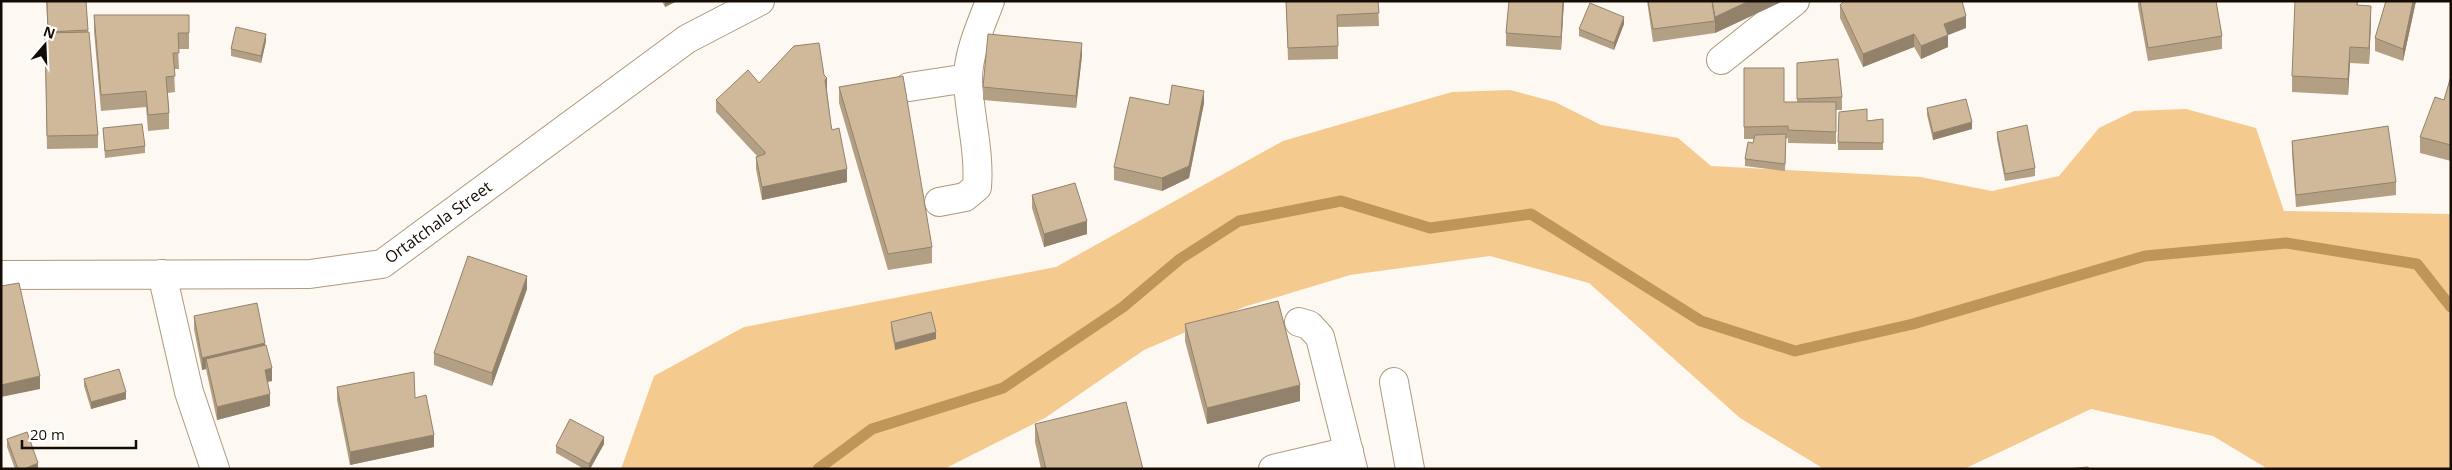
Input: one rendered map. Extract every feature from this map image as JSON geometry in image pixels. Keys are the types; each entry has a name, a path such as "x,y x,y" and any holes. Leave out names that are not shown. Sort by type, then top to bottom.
{"street":[{"name":"Ortatchala Street","path":"1,276 310,274 382,264 687,39 760,1"},
{"path":"939,202 965,197 977,187 978,159 968,78 976,40 990,1"},
{"path":"1721,60 1795,1"},
{"path":"909,87 968,78"},
{"path":"162,274 189,392 215,469"},
{"path":"1273,469 1351,460 1320,337 1309,325 1299,322"},
{"path":"1394,382 1410,469"}],"shaded area":[{"path":"1510,90 1555,102 1601,125 1678,138 1711,166 1920,177 1992,191 2059,176 2099,128 2134,111 2186,109 2256,128 2284,211 2451,214 2451,469 2268,469 2213,436 2091,409 1964,469 1824,469 1740,418 1589,283 1490,256 1350,275 1244,307 1144,350 1045,418 944,469 621,469 654,376 744,327 1056,267 1283,141 1452,92"}],"building":[{"path":"47,1 86,1 88,30 48,32"},
{"path":"1286,1 1378,1 1379,13 1337,15 1338,46 1288,48"},
{"path":"1509,1 1563,1 1561,37 1506,33"},
{"path":"1648,1 1712,1 1715,21 1653,29"},
{"path":"1712,1 1749,1 1715,17"},
{"path":"1844,1 1962,1 1966,16 1944,24 1948,35 1921,46 1914,34 1863,54 1840,5"},
{"path":"2140,1 2216,1 2222,36 2148,48"},
{"path":"2295,1 2357,1 2357,5 2371,6 2369,48 2350,47 2348,79 2292,76"},
{"path":"2386,1 2413,1 2403,49 2375,38"},
{"path":"1590,3 1624,17 1614,43 1579,29"},
{"path":"94,15 189,15 189,33 178,33 179,53 173,53 175,76 166,77 169,113 148,115 146,91 101,95"},
{"path":"236,27 266,34 261,56 231,49"},
{"path":"89,32 98,135 47,136 45,33"},
{"path":"988,34 1082,43 1076,96 983,87"},
{"path":"819,43 824,75 827,78 825,80 832,130 839,128 847,169 762,187 756,157 765,154 765,152 716,100 748,70 759,83 794,46"},
{"path":"1838,59 1842,97 1797,99 1797,63"},
{"path":"1744,68 1784,68 1784,102 1836,102 1836,132 1788,130 1788,126 1744,127"},
{"path":"903,76 932,247 888,254 839,87"},
{"path":"2451,76 2451,145 2420,137 2435,97 2444,100"},
{"path":"1172,85 1204,91 1189,166 1162,178 1114,167 1130,97 1169,105"},
{"path":"1966,99 1972,122 1933,133 1927,108"},
{"path":"1867,109 1867,121 1883,119 1883,143 1838,142 1839,112"},
{"path":"142,124 145,146 105,151 103,128"},
{"path":"2027,125 2035,168 2005,174 1997,132"},
{"path":"2388,126 2396,182 2296,195 2292,141"},
{"path":"1786,134 1785,164 1745,159 1748,142 1753,143 1755,135"},
{"path":"1075,183 1087,221 1044,234 1032,195"},
{"path":"468,256 527,276 492,373 434,353"},
{"path":"19,283 40,376 1,385 1,286"},
{"path":"1278,301 1300,385 1207,408 1185,324"},
{"path":"257,303 265,343 202,358 194,316"},
{"path":"931,312 936,332 895,343 891,322"},
{"path":"266,345 272,368 265,370 270,394 217,407 206,359"},
{"path":"119,369 126,392 91,402 84,379"},
{"path":"414,372 415,398 426,395 434,435 350,452 337,387"},
{"path":"1126,402 1143,469 1046,469 1035,424"},
{"path":"570,419 604,437 589,464 556,446"},
{"path":"27,432 38,463 24,469 18,469 7,439"},
{"path":"2088,467 2090,469 2068,469"}],"waterway":[{"path":"818,469 872,429 1003,388 1123,307 1180,259 1239,221 1341,201 1430,228 1531,214 1701,321 1795,351 1913,324 2145,256 2286,243 2417,264 2451,307"}]}
